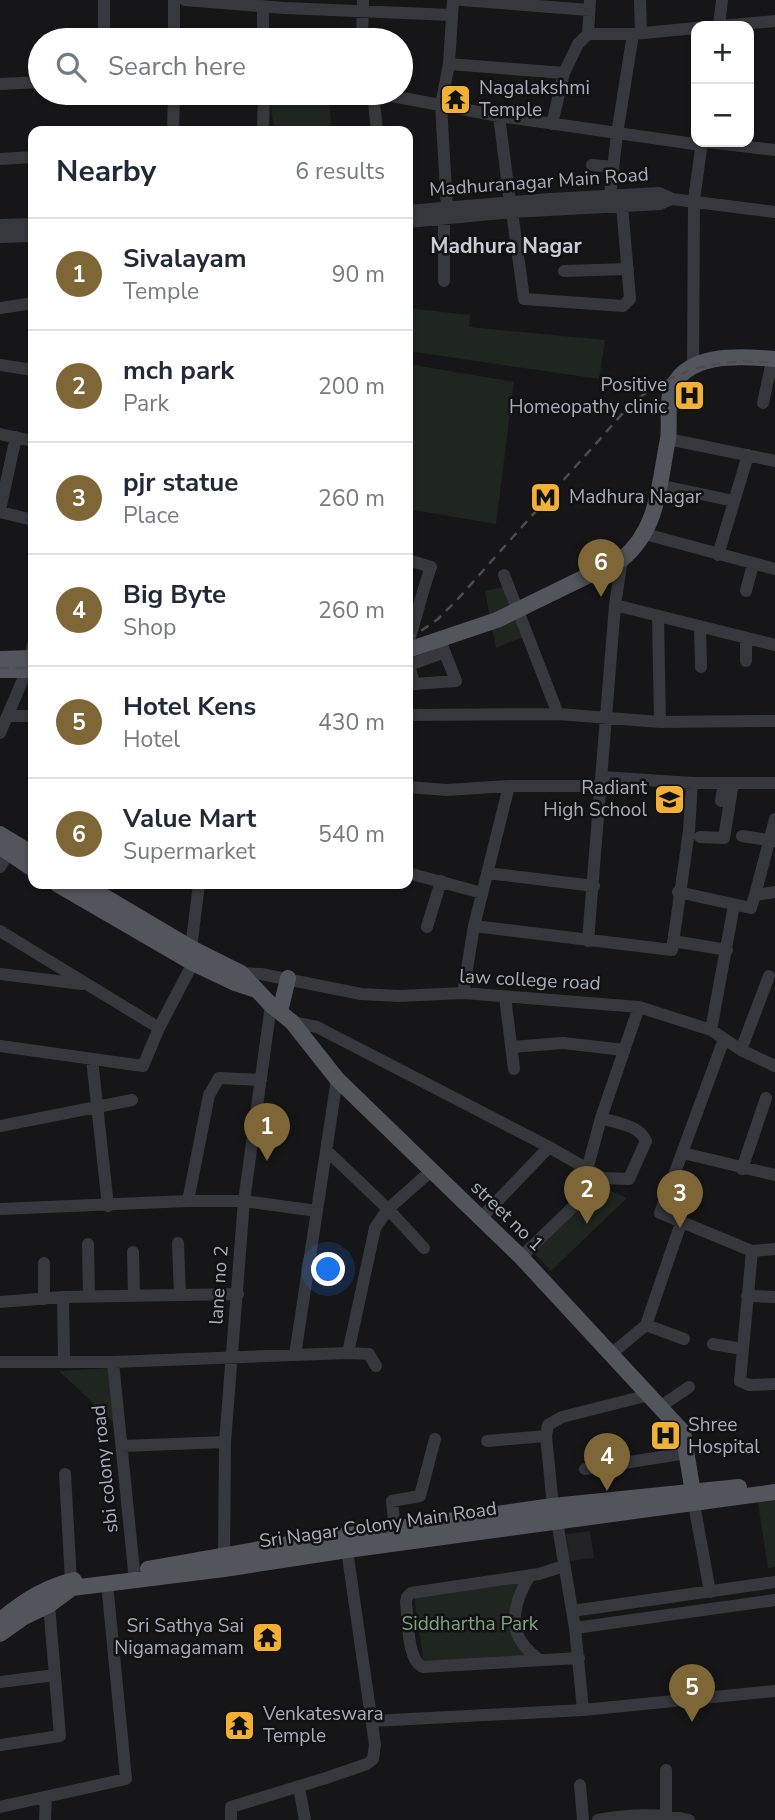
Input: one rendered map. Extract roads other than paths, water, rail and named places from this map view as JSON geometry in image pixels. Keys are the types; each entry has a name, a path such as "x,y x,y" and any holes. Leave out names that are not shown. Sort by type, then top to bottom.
{"main road":[{"path":"422,644 497,620 622,559 645,534 659,485 673,386 693,367 717,359 729,357 774,364"},
{"path":"668,432 675,419 683,387 694,377 707,370 728,365 774,364"},
{"path":"0,659 28,660"},
{"path":"0,670 28,661"},
{"path":"0,834 28,851"},
{"path":"3,855 28,867"},
{"name":"street no 1","path":"66,889 238,978 281,1013 337,1079 521,1257 683,1432 693,1498"},
{"name":"street no 1","path":"90,889 191,956"},
{"path":"281,1013 288,978"},
{"name":"Sri Nagar Colony Main Road","path":"693,1498 775,1482"},
{"name":"Sri Nagar Colony Main Road","path":"346,1543 394,1530 693,1498 775,1492"},
{"name":"Sri Nagar Colony Main Road","path":"0,1634 21,1611 49,1605 72,1588 346,1543 555,1513"},
{"name":"Sri Nagar Colony Main Road","path":"0,1621 71,1581 134,1571 224,1562"}],"street":[{"path":"104,0 104,28"},
{"path":"174,0 174,28"},
{"path":"185,0 240,2 263,6 284,4 410,7 452,15"},
{"path":"444,281 445,213 441,105 449,64 453,0"},
{"path":"462,0 590,5 588,34 578,44 564,73 551,124"},
{"path":"610,195 617,134 637,33 640,0"},
{"path":"720,21 722,0"},
{"path":"263,6 263,28"},
{"path":"362,28 363,6"},
{"path":"754,23 775,21"},
{"path":"588,34 691,28"},
{"path":"449,64 564,73"},
{"path":"0,85 28,83"},
{"path":"413,100 617,134 691,142"},
{"path":"173,126 174,105"},
{"path":"263,126 264,105"},
{"path":"375,105 377,126"},
{"path":"499,116 524,299 623,306 630,299 622,205"},
{"path":"693,367 694,200 703,147"},
{"path":"745,147 775,150"},
{"path":"0,159 28,157"},
{"path":"592,165 613,167"},
{"name":"Madhuranagar Main Road","path":"413,211 445,213 610,195 659,193 672,199 775,212"},
{"name":"Madhuranagar Main Road","path":"511,207 660,204 672,199"},
{"name":"Madhuranagar Main Road","path":"413,221 445,213"},
{"path":"0,225 28,224"},
{"path":"0,237 28,236"},
{"path":"564,271 628,269"},
{"path":"0,309 28,304"},
{"path":"763,403 774,364"},
{"path":"0,365 28,369"},
{"path":"668,432 748,456 775,461"},
{"path":"0,434 28,441"},
{"path":"16,437 1,505 28,518"},
{"path":"718,555 748,456"},
{"path":"659,485 734,501"},
{"path":"645,534 775,569"},
{"path":"588,941 615,604 622,559"},
{"path":"413,562 431,567 423,587 420,605 422,644"},
{"path":"746,591 753,564"},
{"path":"504,575 558,714"},
{"path":"615,604 775,645"},
{"path":"658,616 660,722"},
{"path":"699,626 701,667"},
{"path":"746,638 746,661"},
{"path":"0,733 28,667"},
{"path":"413,715 558,714 660,722 775,721"},
{"path":"7,716 28,716"},
{"path":"413,787 447,790 602,781 775,783"},
{"path":"672,945 689,831 692,783"},
{"path":"700,837 724,838 722,798 729,783"},
{"path":"463,993 474,926 509,786"},
{"path":"678,892 751,908 773,840 775,819"},
{"path":"742,836 773,840"},
{"path":"487,873 594,886"},
{"path":"413,874 482,893"},
{"path":"428,927 441,881"},
{"path":"0,1046 143,1066 191,956 198,889"},
{"path":"755,895 775,891"},
{"path":"711,1030 734,905"},
{"path":"474,926 588,941 727,950"},
{"path":"0,931 159,1028"},
{"path":"0,974 86,985"},
{"name":"law college road","path":"238,978 261,974 361,994 399,996 463,993 639,1007 711,1030 741,1050 775,1066"},
{"path":"741,1050 769,976"},
{"path":"505,997 514,1069"},
{"path":"587,1170 601,1118 639,1007"},
{"path":"281,1013 317,1027 549,1147 603,1178 629,1180 646,1142 641,1132 601,1118"},
{"name":"lane no 2","path":"224,1562 225,1443 244,1201 261,1080 281,1013"},
{"path":"724,1039 660,1213 752,1251 775,1249"},
{"path":"512,1047 563,1043 624,1050"},
{"path":"92,1059 108,1206"},
{"path":"188,1201 209,1095 219,1078 261,1080"},
{"path":"295,1355 337,1079"},
{"path":"742,1169 766,1098"},
{"path":"0,1126 132,1100"},
{"path":"481,1218 549,1147"},
{"path":"326,1150 388,1209 424,1248"},
{"path":"683,1153 775,1175"},
{"path":"348,1353 375,1228 388,1209 431,1171"},
{"path":"521,1257 603,1178"},
{"path":"0,1209 244,1201 317,1211"},
{"path":"610,1355 646,1325 681,1223"},
{"path":"178,1243 180,1295"},
{"path":"88,1244 89,1297"},
{"path":"752,1251 740,1382 749,1385 775,1384"},
{"path":"133,1252 134,1296"},
{"path":"44,1263 44,1299"},
{"path":"0,1302 63,1297 238,1294"},
{"path":"63,1297 64,1361"},
{"path":"747,1297 775,1297"},
{"path":"646,1325 684,1339"},
{"path":"713,1344 742,1349"},
{"path":"0,1362 113,1362 348,1353 369,1354 376,1366"},
{"name":"sbi colony road","path":"113,1362 134,1571"},
{"path":"660,1408 689,1387"},
{"path":"583,1710 575,1628 555,1513 546,1436 548,1425 553,1420 649,1395"},
{"path":"487,1441 546,1436"},
{"path":"394,1530 392,1501 420,1496 435,1439"},
{"path":"122,1446 225,1443"},
{"path":"585,1469 687,1453"},
{"path":"65,1474 71,1581"},
{"path":"693,1498 710,1592"},
{"path":"231,1814 367,1764 373,1759 375,1745 372,1721 346,1543"},
{"path":"565,1566 530,1575 415,1592 407,1597 406,1602 412,1657 417,1665 423,1667 579,1658"},
{"path":"530,1575 520,1592 516,1606 516,1624 523,1644 539,1660"},
{"path":"572,1611 775,1582"},
{"path":"0,1807 126,1779 107,1583"},
{"path":"575,1628 775,1600"},
{"path":"0,1745 60,1736 49,1605"},
{"path":"0,1682 55,1675"},
{"path":"372,1721 583,1710 775,1691"},
{"path":"666,1815 667,1770"},
{"path":"580,1785 583,1820"},
{"path":"299,1787 305,1820"},
{"path":"45,1820 46,1797"},
{"path":"598,1820 622,1815 666,1815 689,1820"}],"railway":[{"path":"413,636 438,619 457,600 631,404 664,382 698,368 735,362 775,363"},
{"path":"0,668 28,668"}],"place":[{"name":"Nagalakshmi Temple","path":"456,99"},
{"name":"Positive Homeopathy clinic","path":"690,396"},
{"name":"Madhura Nagar","path":"546,497"},
{"name":"Value Mart","path":"601,597"},
{"name":"Radiant High School","path":"670,799"},
{"name":"Sivalayam","path":"267,1161"},
{"name":"mch park","path":"587,1224"},
{"name":"pjr statue","path":"680,1228"},
{"name":"Shree Hospital","path":"665,1436"},
{"name":"Big Byte","path":"607,1491"},
{"name":"Sri Sathya Sai Nigamagamam","path":"267,1637"},
{"name":"Hotel Kens","path":"692,1722"},
{"name":"Venkateswara Temple","path":"240,1725"}],"district":[{"name":"Madhura Nagar","path":"506,246"}],"park label":[{"name":"Siddhartha Park","path":"470,1624"}]}
